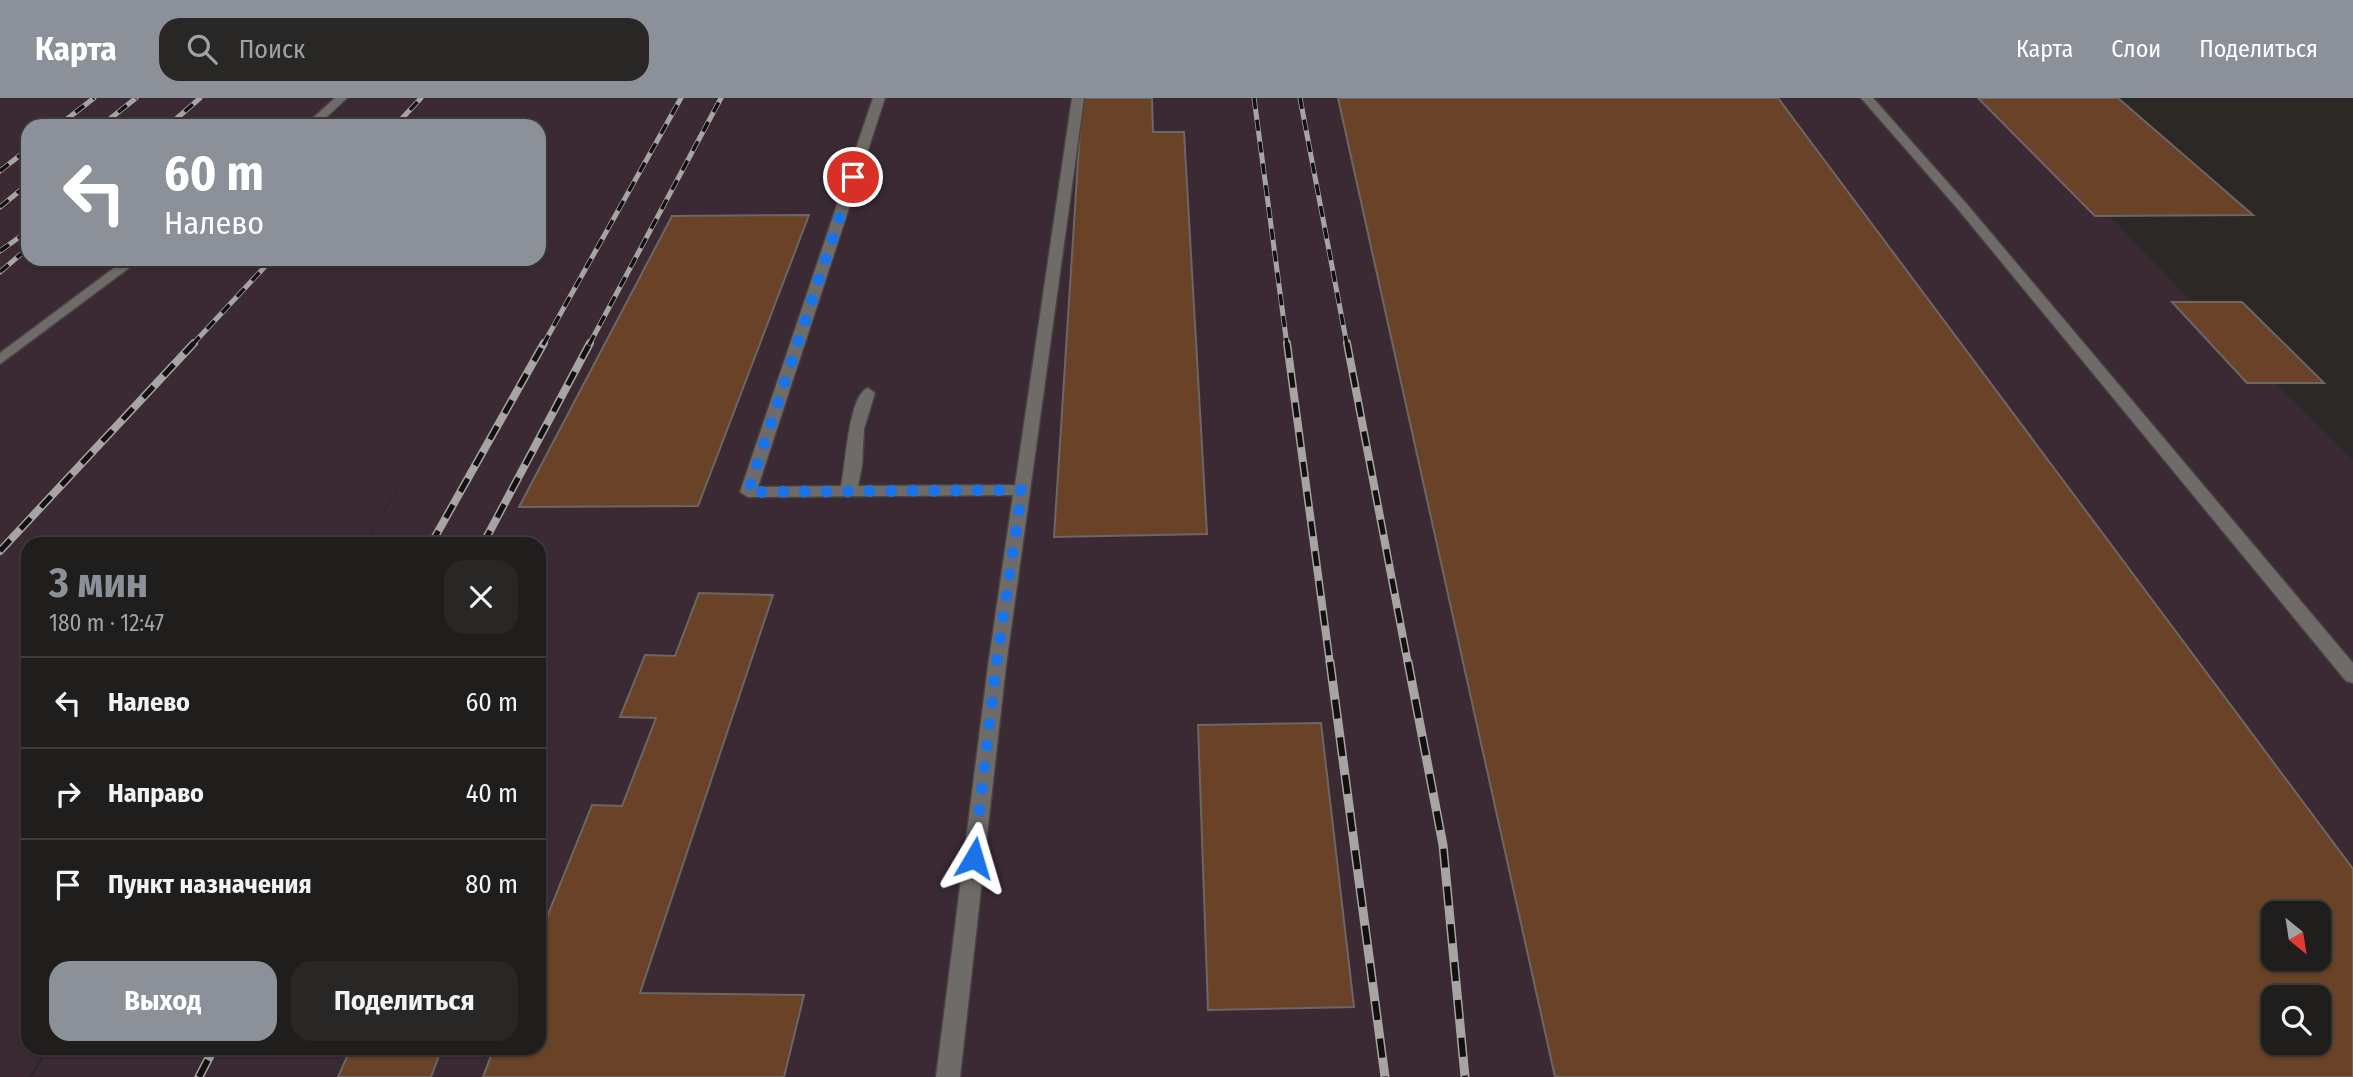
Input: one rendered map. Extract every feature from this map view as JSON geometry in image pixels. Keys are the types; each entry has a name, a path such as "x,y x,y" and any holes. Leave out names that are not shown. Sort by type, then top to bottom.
{"lane":[{"path":"318,119 341,98"},
{"path":"879,98 748,492 1022,490"},
{"path":"948,1077 996,666 1078,98"},
{"path":"1867,98 1961,205 2353,676"},
{"path":"0,360 125,266"},
{"path":"848,492 854,466 856,429 868,393"}],"shaded area":[{"path":"0,98 2118,98 2253,215 2111,217 2192,302 2242,302 2324,383 2277,384 2353,460 2353,1077 32,1077 46,1055 546,1055 546,537 368,537 526,284 367,537 21,537 21,1055 43,1055 29,1077 0,1077"}],"building":[{"path":"1082,98 1152,98 1153,132 1184,132 1207,534 1054,537"},
{"path":"1338,98 1778,98 2353,869 2353,1077 1555,1077"},
{"path":"1978,98 2118,98 2253,215 2095,216"},
{"path":"809,215 698,506 519,507 672,216"},
{"path":"2172,302 2242,302 2324,383 2247,383"},
{"path":"699,593 773,595 640,993 804,995 784,1077 483,1077 491,1055 546,1055 546,920 592,805 622,806 656,718 620,717 645,655 675,656"},
{"path":"1321,723 1354,1007 1208,1010 1198,725"},
{"path":"348,1055 439,1055 431,1077 338,1077"}],"railway":[{"path":"67,119 94,98"},
{"path":"110,119 136,98"},
{"path":"176,119 200,98"},
{"path":"402,119 421,98"},
{"path":"543,345 681,98"},
{"path":"589,345 721,98"},
{"path":"1254,98 1287,345"},
{"path":"1300,98 1347,345"},
{"path":"0,171 21,154"},
{"path":"0,207 21,190"},
{"path":"0,251 21,236"},
{"path":"0,272 21,254"},
{"path":"192,345 265,266"},
{"path":"0,551 194,343"},
{"path":"435,537 544,343"},
{"path":"487,537 590,343"},
{"path":"1287,343 1330,664"},
{"path":"1347,343 1408,664"},
{"path":"1330,662 1385,1077"},
{"path":"1408,662 1443,845 1465,1077"},
{"path":"199,1077 210,1055"}],"route":[{"path":"853,177 748,492 1022,490 996,666 974,858"}]}
